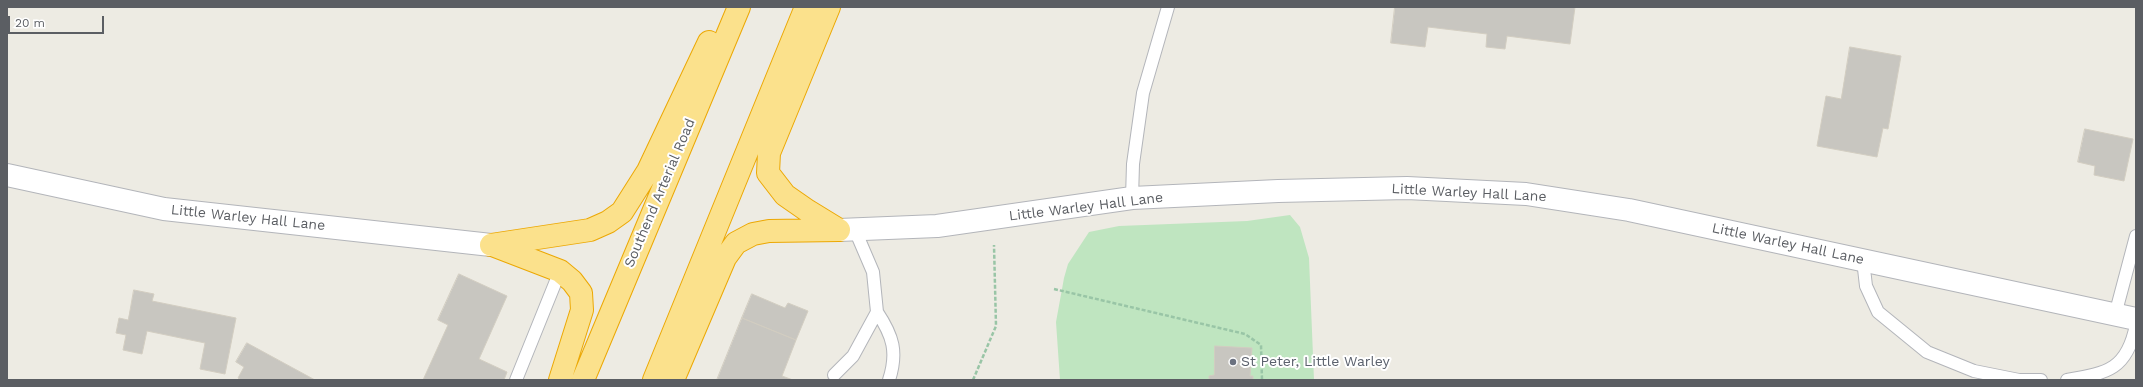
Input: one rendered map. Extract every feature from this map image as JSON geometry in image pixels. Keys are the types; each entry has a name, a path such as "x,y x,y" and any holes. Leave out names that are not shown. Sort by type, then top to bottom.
{"highway":[{"path":"491,245 590,230 608,222 622,212 648,171 725,7"},
{"name":"Southend Arterial Road","path":"583,380 739,7"},
{"path":"654,380 806,7"},
{"path":"829,7 769,153 768,173 785,195 808,211 847,230"},
{"path":"673,380 725,258 736,243 753,234 764,232 847,230"},
{"path":"491,245 560,271 572,281 581,293 582,310 560,380"}],"street":[{"name":"Little Warley Hall Lane","path":"7,175 164,209 491,245"},
{"name":"Little Warley Hall Lane","path":"847,230 937,226 1132,198 1278,191 1407,188 1526,194 1629,210 2136,319"}],"lane":[{"path":"1132,198 1133,164 1143,93 1168,7"},
{"path":"847,230 873,272 877,312 886,325 894,344 894,365 889,380"},
{"path":"2115,314 2136,236"},
{"path":"1863,260 1866,286 1878,312 1927,352 1974,371 2019,380 2040,380"},
{"path":"516,380 560,271"},
{"path":"834,375 853,356 877,312"},
{"path":"2067,380 2103,373 2122,360 2133,339 2136,325"}],"path":[{"path":"973,380 996,326 993,218"},
{"path":"1054,289 1245,334 1260,345 1262,380"}],"green space":[{"path":"1290,215 1300,227 1309,258 1314,380 1060,380 1056,322 1064,278 1068,264 1089,232 1119,226 1247,221"}],"building":[{"path":"1395,7 1575,7 1570,44 1507,36 1505,49 1486,47 1487,34 1428,27 1425,47 1391,43"},
{"path":"1850,47 1901,56 1888,129 1883,128 1877,157 1817,146 1826,96 1841,99"},
{"path":"2085,129 2133,139 2124,181 2094,175 2095,166 2078,162"},
{"path":"459,274 507,296 479,359 507,372 504,380 423,380 448,325 438,320"},
{"path":"134,290 154,294 152,301 236,318 225,374 200,369 205,343 147,331 142,354 123,350 126,335 116,333 119,318 128,320"},
{"path":"752,294 785,308 788,303 808,311 796,340 742,318"},
{"path":"742,318 796,340 782,376 793,380 717,380"},
{"path":"247,343 315,380 241,380 238,378 244,367 236,362"},
{"name":"St Peter, Little Warley","path":"1215,346 1252,348 1250,376 1253,376 1253,380 1209,380 1209,376 1214,375"}],"place":[{"name":"St Peter, Little Warley","path":"1233,362"}]}
